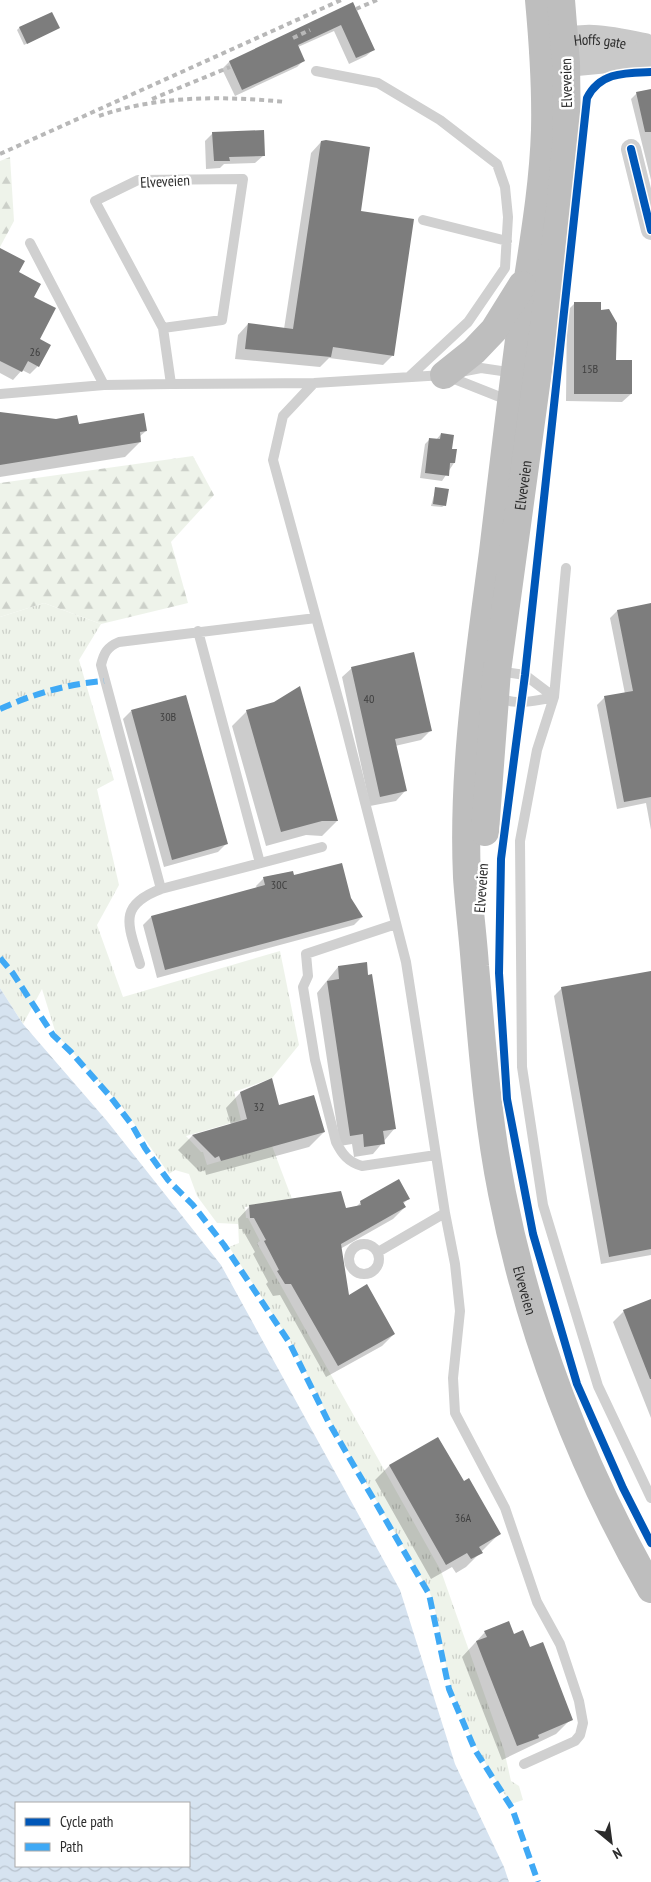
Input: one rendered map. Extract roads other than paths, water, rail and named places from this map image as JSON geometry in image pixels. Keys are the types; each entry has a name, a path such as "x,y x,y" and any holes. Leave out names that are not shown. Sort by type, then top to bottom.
{"highway":[{"name":"Elveveien","path":"540,0 558,51 567,136 561,200 526,381 490,684 469,783 467,876 484,1071 492,1132 516,1256 549,1365 575,1432 604,1498 651,1589"},
{"name":"Elveveien","path":"490,684 513,402 526,381 528,275 540,193 545,131 558,51 561,0"},
{"path":"444,375 474,351 494,330 528,275"}],"main road":[{"name":"Hoffs gate","path":"558,51 600,38 651,49"},
{"name":"Hoffs gate","path":"558,51 651,54"}],"street":[{"path":"630,150 651,230"}],"lane":[{"path":"316,71 378,83 440,120 497,164 505,187 508,217 505,268 468,322 409,377"},
{"name":"Elveveien","path":"163,328 222,320 243,179 138,180 95,201 163,328 171,384"},
{"path":"423,220 507,241"},
{"path":"30,243 104,385"},
{"path":"0,394 104,385 314,383 444,375 481,368 526,381"},
{"path":"444,375 513,402"},
{"path":"314,383 283,416 273,460 406,962 445,1213 455,1264 460,1311 453,1378 455,1412 504,1508 537,1602 560,1644 579,1702 583,1723 580,1735 576,1741 524,1764"},
{"path":"566,568 554,697 537,750 520,841 522,1067 543,1205 598,1386 651,1498"},
{"path":"161,889 101,665 104,653 110,646 119,642 316,618"},
{"path":"198,632 260,863"},
{"path":"490,684 525,675 554,697"},
{"path":"490,684 520,703 554,697"},
{"path":"140,964 130,930 129,916 135,902 143,896 161,889 322,847"},
{"path":"396,924 306,954 308,976 303,988 315,1060 336,1142 342,1153 353,1163 362,1166 436,1155"},
{"path":"378,1252 445,1213"}],"water":[{"path":"0,988 23,1024 107,1121 221,1265 400,1590 455,1764 504,1867 509,1882 0,1882"}],"railway":[{"path":"0,154 341,0"},
{"path":"356,9 377,0"},
{"path":"293,38 310,30"},
{"path":"152,99 230,67"},
{"path":"99,116 145,104 192,99 215,98 286,102"}]}
